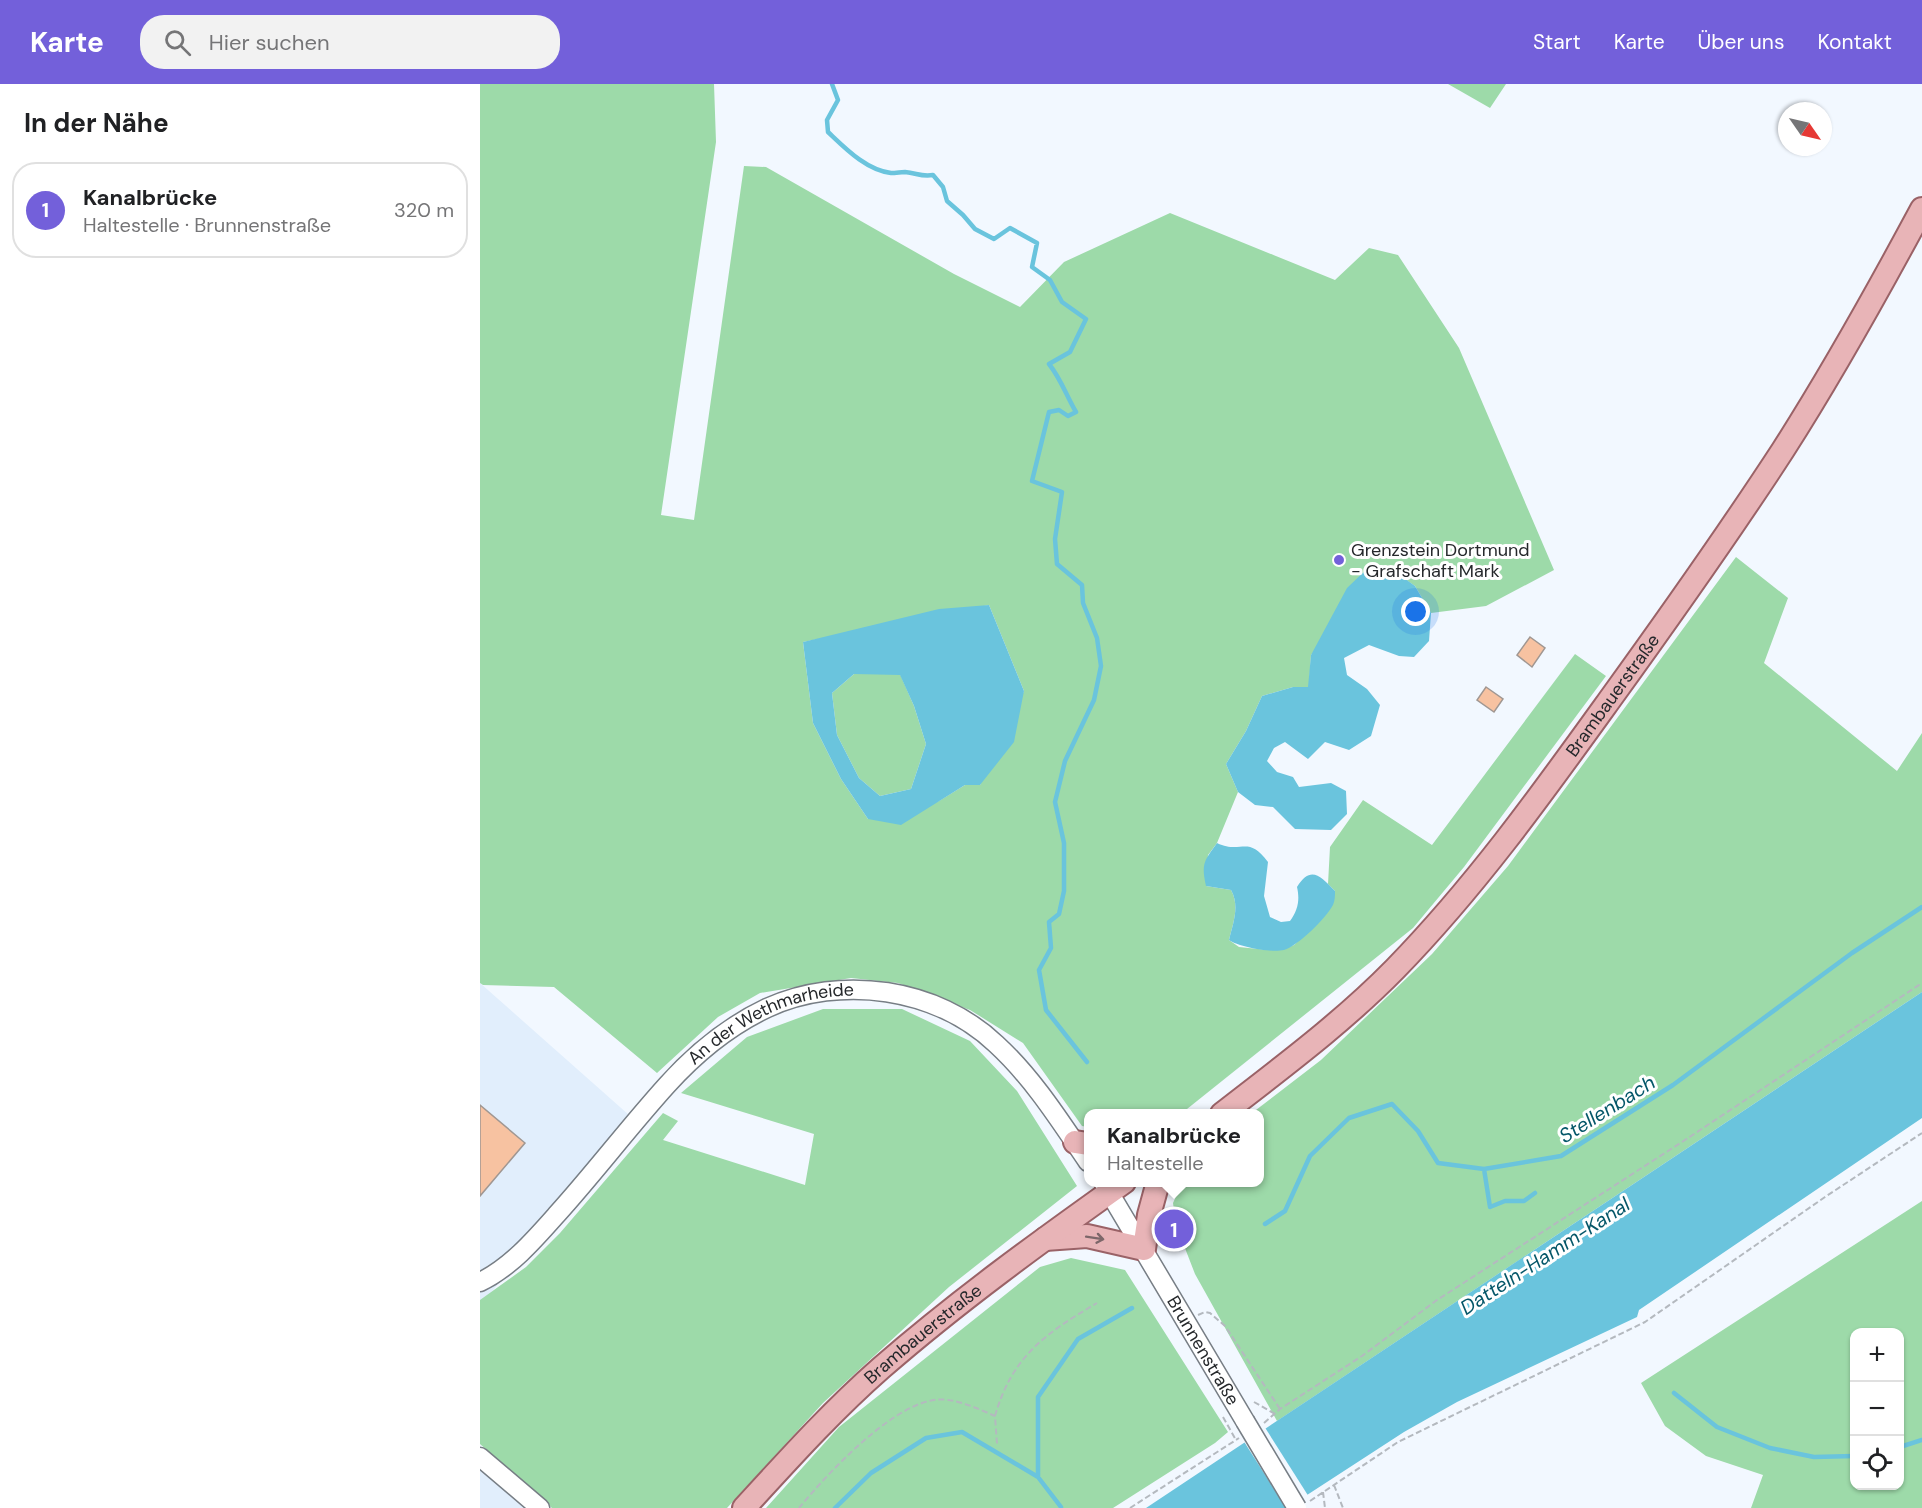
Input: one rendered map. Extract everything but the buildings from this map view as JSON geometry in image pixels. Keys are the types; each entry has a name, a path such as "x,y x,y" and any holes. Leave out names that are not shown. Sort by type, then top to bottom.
{"main road":[{"name":"Brambauerstraße","path":"1227,1109 1316,1041 1387,977 1477,878 1519,824 1706,565 1784,449 1837,362 1922,209"},
{"name":"Brambauerstraße","path":"744,1508 835,1411 879,1369 942,1316 1111,1187"},
{"path":"1045,1239 1087,1236 1143,1249 1157,1187"}],"street":[{"name":"An der Wethmarheide","path":"480,1282 509,1263 538,1236 668,1084 694,1058 744,1021 768,1008 796,998 825,992 879,991 902,994 929,1002 953,1014 989,1038 1008,1056 1082,1143"},
{"name":"Brunnenstraße","path":"1112,1187 1143,1249 1186,1321 1250,1427 1303,1505"},
{"path":"480,1457 540,1508"}],"path":[{"path":"1130,1508 1236,1440 1250,1427 1275,1414 1362,1356 1457,1287 1682,1142 1922,982"},
{"path":"1303,1505 1398,1442 1645,1322 1825,1197 1922,1133"},
{"path":"997,1444 995,1416 1002,1392 1024,1357 1056,1328 1097,1303"},
{"path":"1186,1321 1205,1312 1217,1318 1225,1326 1280,1409"},
{"path":"799,1508 862,1442 902,1413 930,1400 962,1402 995,1416"},
{"path":"1251,1401 1275,1414"},
{"path":"1223,1417 1236,1440"},
{"path":"1334,1485 1343,1508"},
{"path":"1323,1492 1325,1508"}],"shaded area":[{"path":"480,983 629,1115 480,1307"},
{"path":"480,1469 525,1508 480,1508"}],"green space":[{"path":"480,84 714,84 716,142 661,515 694,520 744,166 766,167 954,274 1020,307 1064,262 1170,213 1335,280 1369,248 1398,255 1459,348 1554,570 1486,606 1431,613 1415,586 1393,571 1378,572 1311,655 1309,687 1293,687 1262,696 1246,731 1226,764 1238,792 1217,843 1208,855 1206,886 1231,890 1234,896 1235,915 1229,940 1239,947 1268,950 1282,950 1294,945 1327,913 1335,891 1328,884 1330,847 1363,800 1432,845 1575,654 1606,676 1464,867 1413,928 1187,1109 1084,1109 1084,1126 1082,1126 1023,1043 970,1010 898,983 851,978 760,993 718,1017 657,1073 554,987 483,985 480,983","holes":["989,605 1024,691 980,785 965,785 939,801 868,819 841,779 813,723 803,642"]},
{"path":"1448,84 1506,84 1490,108"},
{"path":"1736,557 1788,598 1764,663 1897,771 1922,733 1922,992 1277,1421 1195,1274 1176,1225 1173,1203 1180,1187 1264,1187 1264,1109 1257,1109 1321,1060 1432,954 1508,866"},
{"path":"854,674 900,674 914,706 926,744 911,789 880,796 859,778 837,735 832,693"},
{"path":"823,1009 902,1009 970,1041 1017,1091 1077,1186 949,1287 823,1403 727,1508 552,1508 480,1444 480,1300 526,1267 560,1233 663,1113 678,1121 663,1140 805,1185 814,1134 681,1093 747,1037"},
{"path":"1922,1201 1922,1508 1751,1508 1763,1475 1706,1456 1665,1426 1641,1383"},
{"path":"1071,1258 1125,1270 1228,1432 1215,1443 1113,1508 766,1508 839,1427 1040,1267"}],"water":[{"path":"1370,566 1378,572 1393,570 1415,586 1431,613 1429,641 1414,657 1399,656 1369,645 1344,658 1347,675 1367,689 1380,705 1371,736 1349,750 1325,742 1308,759 1285,742 1274,748 1267,761 1277,772 1293,777 1299,787 1331,783 1346,791 1347,814 1331,830 1295,829 1273,807 1255,805 1238,792 1226,764 1246,731 1262,696 1293,687 1308,687 1311,655 1347,588"},
{"path":"989,605 1024,691 1014,742 980,785 965,785 901,825 868,819 841,779 813,723 803,642 939,609","holes":["854,674 900,675 914,706 926,744 911,789 880,796 859,778 837,735 832,693"]},
{"path":"1217,843 1255,849 1268,862 1264,896 1270,917 1281,922 1290,921 1298,905 1297,887 1302,880 1311,875 1320,877 1335,891 1333,905 1311,931 1284,950 1264,950 1234,943 1229,940 1234,921 1234,896 1231,890 1206,886 1205,863"},
{"name":"Datteln-Hamm-Kanal","path":"1922,992 1922,1118 1639,1310 1637,1317 1457,1402 1404,1432 1287,1508 1146,1508"}],"pier":[{"path":"1264,1426 1309,1497 1292,1508 1286,1508 1243,1440"}],"waterway":[{"path":"832,84 838,100 827,120 828,132 842,145 865,163 882,171 933,175 943,187 947,201 975,229 994,239 1010,228 1037,243 1032,267 1050,280 1062,302 1086,319 1070,352 1049,364 1076,412 1068,416 1059,410 1049,412 1032,481 1062,492 1055,539 1057,564 1082,585 1083,603 1097,638 1101,666 1094,700 1065,761 1055,802 1064,843 1064,891 1059,914 1049,922 1051,948 1039,970 1046,1010 1087,1062"},
{"name":"Stellenbach","path":"1265,1224 1285,1211 1310,1156 1349,1118 1392,1104 1418,1131 1438,1163 1484,1169 1561,1156 1673,1085 1852,953 1922,907"},
{"path":"1484,1169 1490,1207 1505,1201 1524,1201 1535,1193"},
{"name":"Stellenbach","path":"1038,1477 1038,1397 1078,1339 1132,1308"},
{"path":"1674,1393 1717,1427 1770,1448 1814,1457 1850,1456"},
{"path":"835,1508 871,1473 926,1438 962,1432 1038,1477 1061,1507"},
{"path":"1904,1446 1922,1440"}],"place":[{"name":"Grenzstein Dortmund - Grafschaft Mark","path":"1339,560"},
{"name":"Kanalbrücke","path":"1174,1229"}]}
